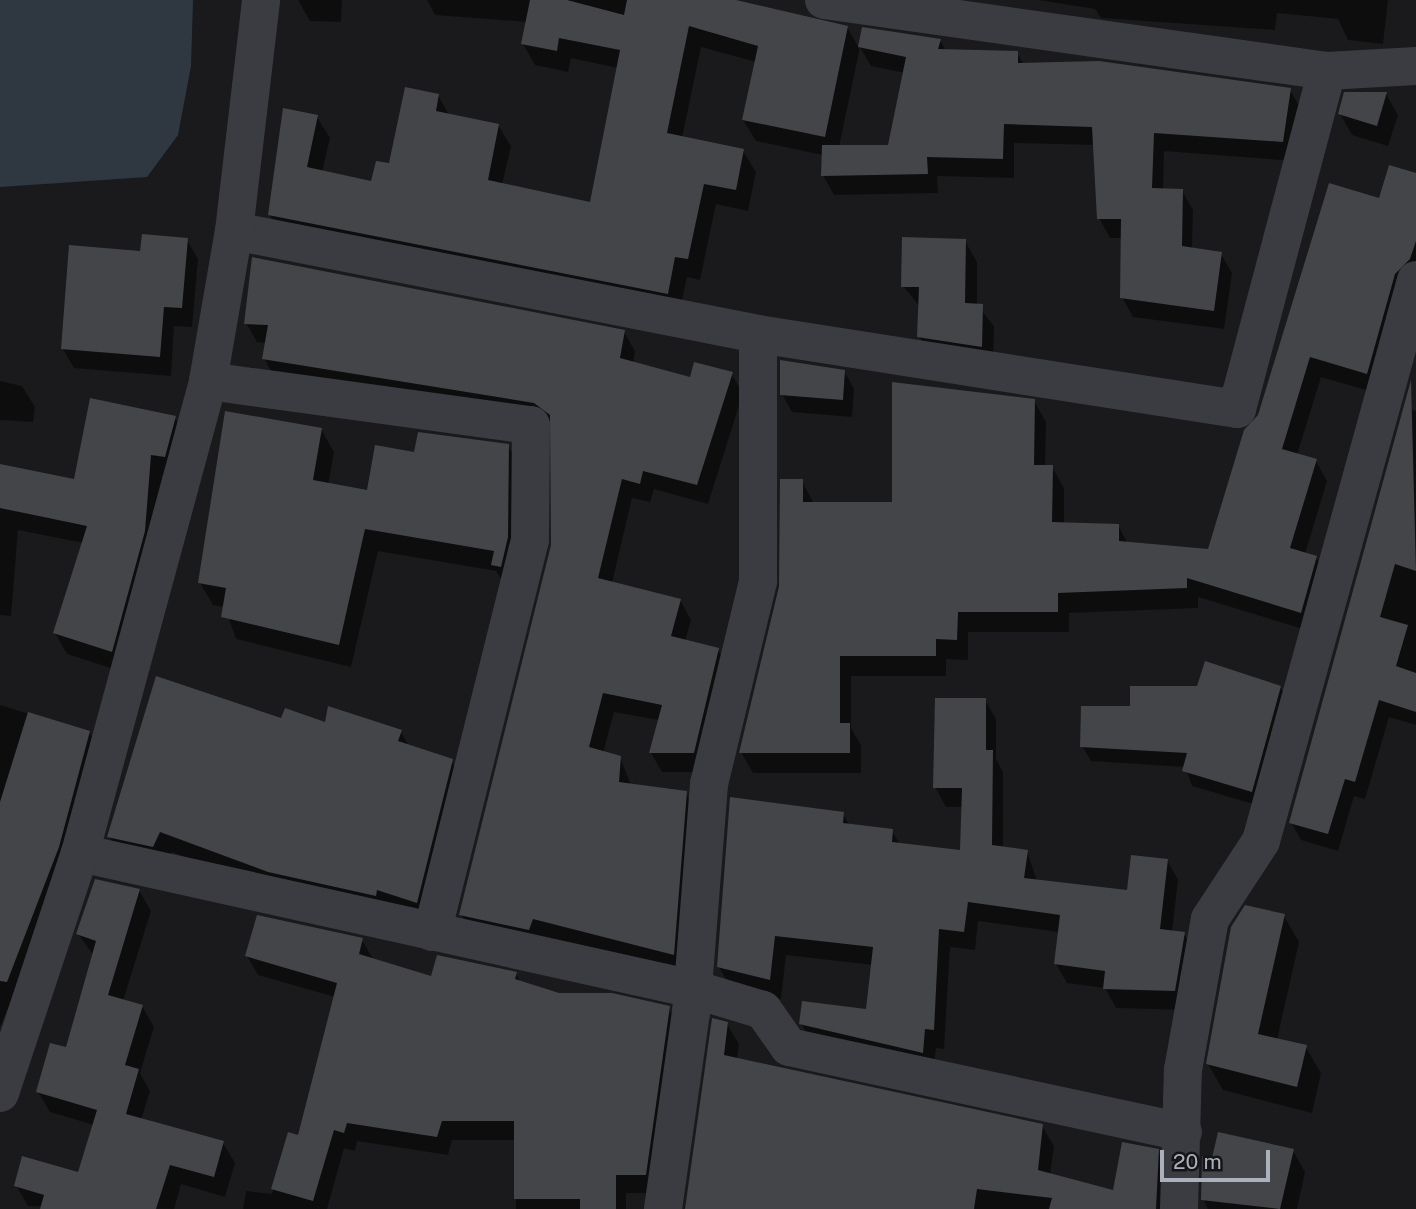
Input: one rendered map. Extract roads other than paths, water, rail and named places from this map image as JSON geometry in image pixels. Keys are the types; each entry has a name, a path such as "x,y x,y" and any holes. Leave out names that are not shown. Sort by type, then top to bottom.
{"street":[{"path":"0,1093 80,853 208,381 234,231 261,0"},
{"path":"824,0 1327,71 1416,66"},
{"path":"234,231 758,334 1237,409 1327,71"},
{"path":"1179,1209 1183,1070 1210,919 1261,841 1416,279"},
{"path":"663,1209 693,989 709,784 758,581 758,334"},
{"path":"208,381 531,425 530,540 432,932"},
{"path":"80,853 693,989 764,1010 789,1047 1183,1132"}]}
